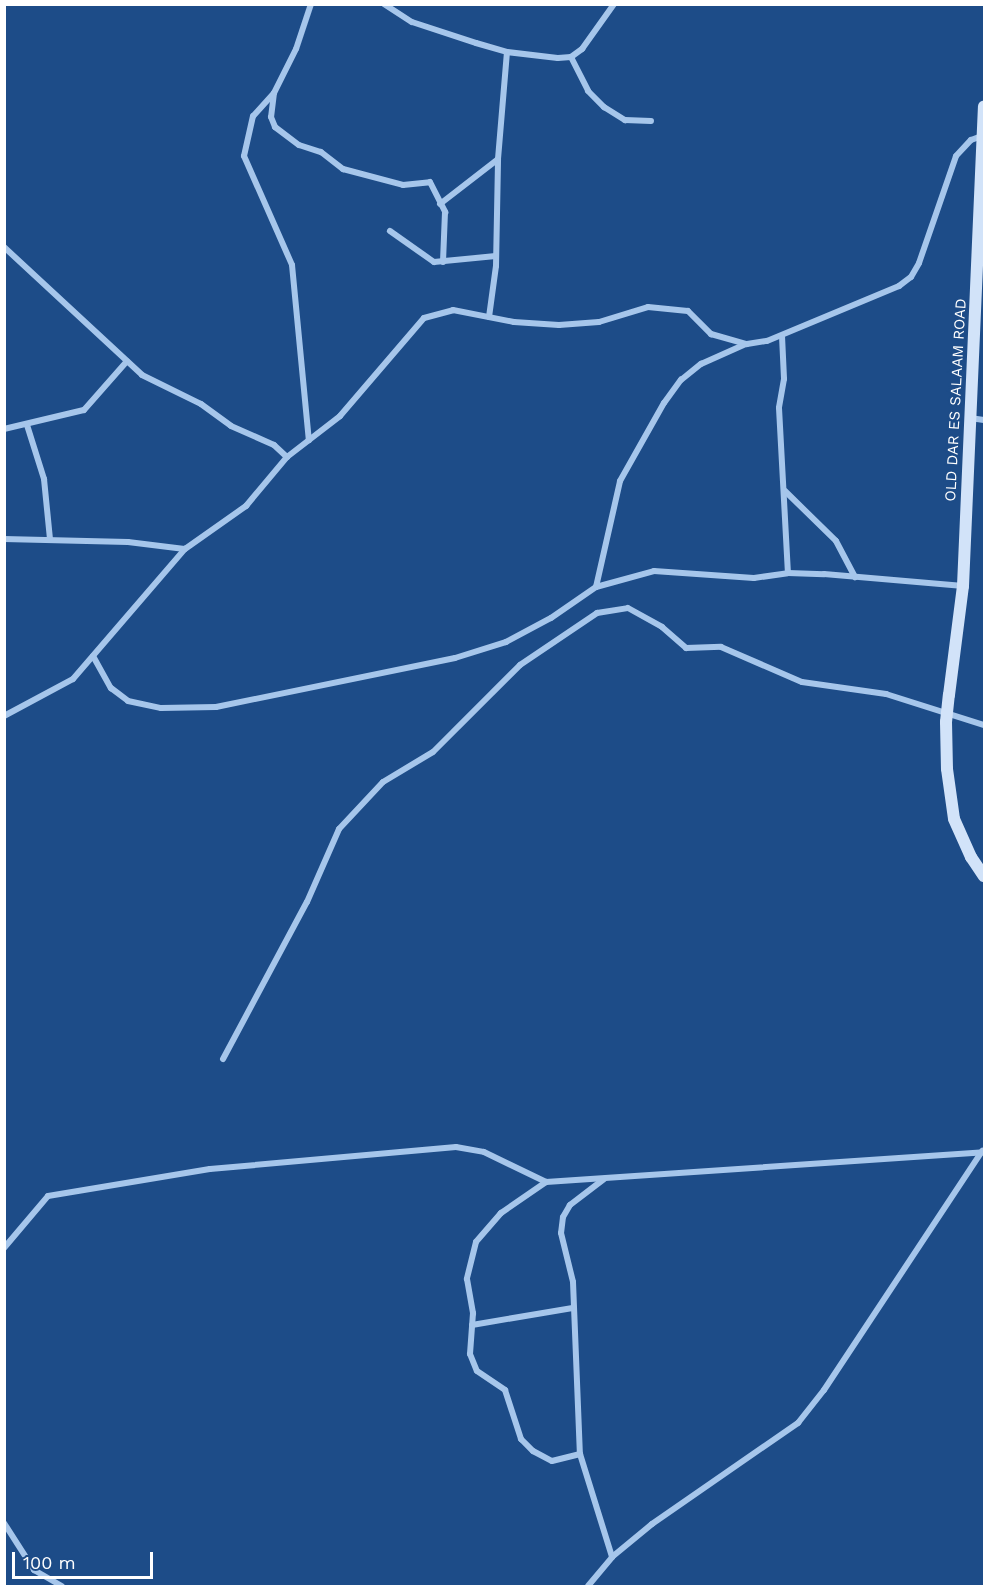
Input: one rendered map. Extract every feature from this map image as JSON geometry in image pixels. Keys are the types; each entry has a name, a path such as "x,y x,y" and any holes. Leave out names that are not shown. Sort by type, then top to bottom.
{"street":[{"path":"309,440 292,265 244,156 253,116 274,93 296,49 311,4"},
{"path":"384,4 412,22 507,52 571,57 582,49 614,4"},
{"path":"489,317 496,256 498,159 507,52"},
{"path":"571,57 588,91 604,108 625,120 651,121"},
{"path":"274,93 272,121 284,135 321,152 343,169 403,184 430,182 439,194 440,204 445,212 443,262"},
{"name":"OLD DAR ES SALAAM ROAD","path":"984,106 981,289 969,418 963,586 946,722 947,769 954,819 971,857 984,876"},
{"path":"596,587 620,481 664,403 681,380 701,364 747,344 782,336 911,277 956,156 971,140 983,136"},
{"path":"440,204 498,159"},
{"path":"390,231 423,256 443,262 496,256"},
{"path":"4,247 142,375 201,405 231,426 274,445 287,457"},
{"path":"4,716 61,688 93,656 185,549 246,506 287,457 364,391 424,318 453,310 489,317 559,325 599,322 648,307 688,311 711,334 747,344"},
{"path":"782,336 784,378 779,408 789,573"},
{"path":"4,429 88,408 127,361"},
{"path":"969,418 984,420"},
{"path":"27,424 44,479 50,539"},
{"path":"785,491 836,541 855,577"},
{"path":"4,538 185,549"},
{"path":"93,656 111,688 128,701 178,710 226,706 317,685 410,669 506,642 551,618 596,587 654,571 754,578 789,573 963,586"},
{"path":"223,1059 307,902 339,829 383,782 433,752 520,665 597,613 628,608 662,627 686,648 720,647 802,682 886,694 984,725"},
{"path":"4,1248 48,1196 210,1169 456,1147 484,1152 546,1182"},
{"path":"580,1454 552,1461 533,1451 521,1439 505,1390 472,1364 472,1325 467,1279 476,1242 501,1213 546,1182 983,1150"},
{"path":"588,1587 612,1557 652,1524 798,1423 824,1390 983,1150"},
{"path":"606,1177 570,1205 563,1217 561,1233 571,1263 580,1454 612,1557"},
{"path":"472,1325 573,1308"},
{"path":"4,1523 34,1570 62,1587"}]}
